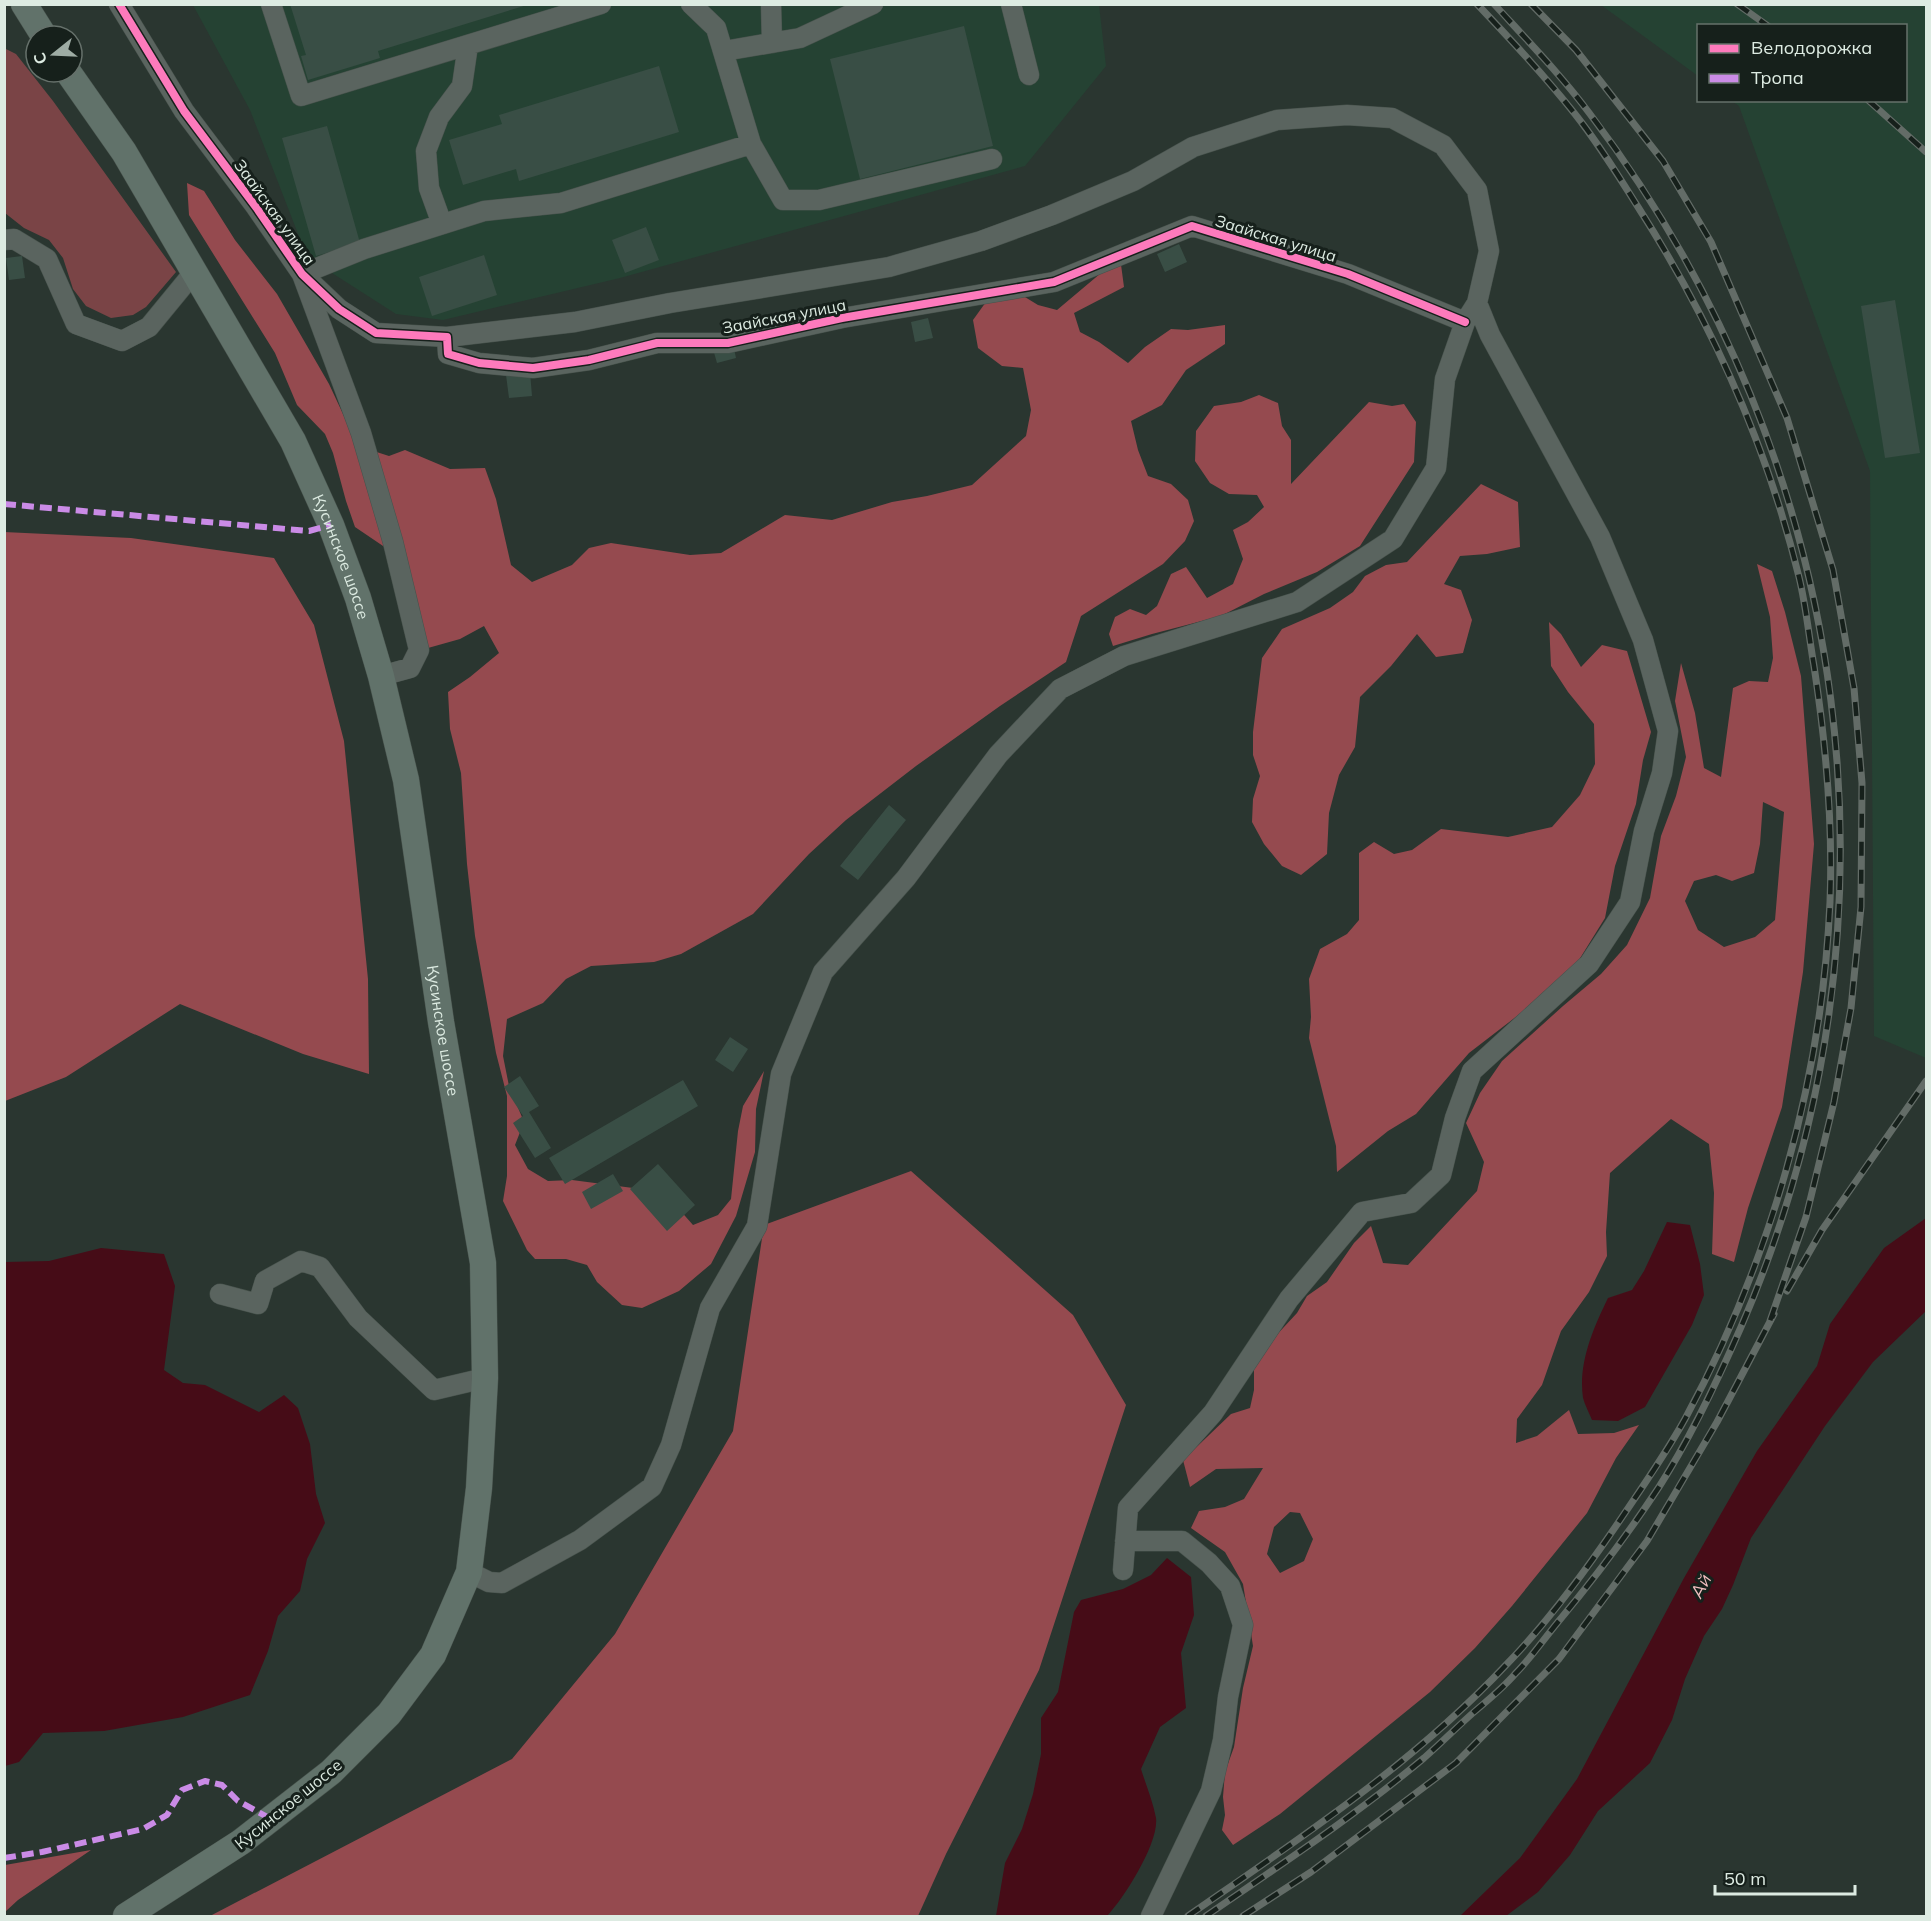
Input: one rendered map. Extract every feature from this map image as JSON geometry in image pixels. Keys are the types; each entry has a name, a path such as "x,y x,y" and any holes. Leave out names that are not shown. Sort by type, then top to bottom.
{"main road":[{"path":"24,4 36,24"},
{"name":"Кусинское шоссе","path":"76,84 124,152 293,441 331,525 358,598 381,676 406,780 441,1022 483,1263 485,1378 479,1488 469,1572 433,1655 389,1714 331,1772 241,1842 126,1917"}],"street":[{"name":"Заайская улица","path":"119,4 184,111 256,207 302,274 339,309 376,333 447,337 448,354 480,363 533,368 589,360 657,343 728,343 842,318 1054,282 1192,226 1348,274 1465,322"},
{"path":"271,4 301,96 601,4"},
{"path":"691,4 716,28 751,144 783,200 819,200 992,159"},
{"path":"771,4 772,43"},
{"path":"724,51 800,38 873,4"},
{"path":"1011,4 1029,75"},
{"path":"442,224 429,188 426,151 439,117 462,86 468,45"},
{"path":"447,337 575,322 670,303 889,267 981,241 1133,181 1193,147 1277,120 1347,115 1392,118 1443,145 1477,190 1489,251 1478,303 1465,322 1445,379 1436,468 1393,539 1297,602 1124,656 1060,689 998,755 906,878 823,972 781,1074 757,1226 710,1308 671,1445 652,1487 580,1540 502,1583 489,1582 469,1572"},
{"path":"381,676 410,668 419,650 393,542 361,433 302,274 364,249 484,211 561,203 751,144"},
{"path":"4,240 14,239 47,259 76,324 122,341 149,327 195,271"},
{"path":"1123,1570 1128,1508 1213,1413 1289,1299 1362,1212 1411,1203 1441,1175 1455,1118 1472,1071 1588,964 1630,902 1644,831 1662,773 1668,731 1643,640 1600,537 1490,335 1478,303"},
{"path":"220,1294 258,1304 265,1281 301,1261 320,1267 358,1318 434,1390 485,1378"},
{"path":"1125,1541 1182,1541 1209,1563 1230,1586 1244,1625 1228,1697 1223,1740 1212,1791 1151,1917"}],"shaded area":[{"path":"193,5 1099,5 1106,66 1025,166 620,278 443,320 396,314 307,257 250,110"},
{"path":"1601,5 1926,5 1926,1058 1874,1036 1870,471 1739,106 1733,102 1907,102 1907,24 1697,24 1697,75"},
{"path":"4,48 16,54 24,64 24,84 40,84 53,101 176,272 146,307 133,315 111,318 86,306 73,289 63,258 49,240 24,228 5,213"},
{"path":"187,183 204,191 235,240 277,294 329,384 358,446 389,456 405,450 450,469 485,468 496,499 511,565 532,582 572,565 589,548 611,543 690,555 721,553 785,515 832,520 892,502 972,485 1026,436 1031,410 1023,368 1002,366 978,348 973,320 996,288 1020,294 1038,305 1057,310 1120,257 1124,287 1074,313 1080,332 1099,342 1128,363 1145,347 1171,329 1188,330 1225,325 1225,344 1186,370 1162,405 1131,421 1138,450 1148,476 1171,484 1188,500 1194,521 1185,541 1163,564 1081,616 1066,662 916,766 846,820 809,854 753,914 681,954 654,962 591,966 566,979 543,1003 507,1019 503,1056 509,1086 524,1122 515,1145 528,1169 548,1181 572,1180 633,1188 678,1208 693,1225 718,1215 731,1199 743,1106 764,1071 756,1109 755,1152 736,1216 711,1264 679,1291 642,1308 622,1305 597,1282 587,1265 566,1259 535,1259 527,1250 503,1201 507,1176 507,1096 496,1053 475,936 467,864 461,773 450,729 448,692 499,653 484,626 460,639 428,648 386,548 355,527 325,434 297,405 275,353 189,215"},
{"path":"1259,395 1278,403 1282,426 1291,440 1291,484 1369,402 1392,406 1404,404 1416,422 1414,462 1360,546 1317,572 1264,594 1221,616 1113,646 1109,634 1115,617 1130,609 1146,615 1157,606 1171,574 1186,567 1207,598 1233,584 1243,559 1233,530 1248,522 1264,507 1257,495 1229,494 1210,483 1195,461 1196,431 1214,406 1241,402"},
{"path":"1481,484 1518,502 1520,547 1487,554 1460,556 1444,584 1461,590 1472,620 1463,653 1436,657 1417,634 1391,666 1360,697 1355,747 1339,775 1329,813 1327,854 1301,875 1282,866 1264,844 1252,822 1253,799 1260,776 1253,755 1253,732 1262,658 1282,629 1330,608 1353,592 1365,576 1386,565 1407,562"},
{"path":"4,532 131,538 274,558 314,625 344,741 368,979 369,1074 303,1054 180,1004 66,1077 5,1101"},
{"path":"1757,564 1772,571 1801,676 1814,844 1803,972 1782,1107 1748,1208 1734,1262 1712,1254 1714,1193 1709,1144 1671,1119 1610,1173 1606,1232 1607,1256 1589,1292 1561,1331 1542,1385 1517,1419 1516,1443 1537,1436 1569,1410 1578,1434 1614,1433 1639,1425 1616,1458 1587,1513 1512,1606 1475,1648 1430,1692 1280,1814 1233,1845 1222,1830 1225,1815 1223,1797 1225,1772 1234,1747 1243,1688 1253,1646 1243,1584 1225,1552 1191,1528 1199,1511 1225,1507 1244,1499 1263,1468 1216,1469 1190,1487 1183,1460 1231,1414 1250,1408 1254,1390 1254,1359 1297,1313 1307,1296 1327,1282 1354,1243 1371,1226 1383,1263 1408,1265 1477,1191 1484,1162 1466,1123 1480,1093 1502,1061 1601,974 1627,945 1650,898 1661,836 1676,796 1686,757 1675,701 1681,663 1695,713 1704,768 1721,777 1733,688 1749,681 1768,682 1773,658 1770,617","holes":["1763,802 1784,812 1775,920 1755,937 1724,947 1698,930 1685,901 1694,881 1716,875 1732,881 1754,873 1760,844","1290,1512 1300,1513 1313,1539 1304,1561 1280,1573 1267,1554 1274,1527"]},
{"path":"1549,622 1561,634 1581,667 1602,645 1627,651 1651,732 1643,760 1636,804 1615,866 1605,918 1569,976 1469,1053 1416,1114 1388,1131 1337,1172 1336,1146 1309,1038 1311,1017 1309,979 1320,949 1347,934 1359,920 1359,853 1374,842 1394,854 1412,850 1441,829 1508,837 1552,827 1580,795 1595,764 1594,724 1568,692 1551,666"},
{"path":"911,1171 1073,1315 1126,1405 1039,1670 946,1854 918,1916 210,1916 512,1759 615,1634 733,1431 764,1225"},
{"path":"91,1850 18,1900 5,1912 5,1865"}],"water":[{"name":"Ай","path":"1926,1218 1926,1311 1873,1362 1825,1426 1751,1538 1733,1585 1722,1609 1704,1636 1685,1679 1672,1720 1650,1763 1598,1811 1570,1855 1538,1892 1506,1916 1460,1916 1520,1858 1577,1779 1684,1578 1757,1451 1817,1366 1830,1324 1884,1248"},
{"path":"1667,1222 1690,1225 1700,1264 1704,1295 1692,1325 1645,1407 1618,1421 1592,1420 1583,1398 1582,1385 1585,1359 1592,1334 1608,1298 1632,1290 1644,1271"},
{"path":"101,1248 164,1254 175,1286 164,1370 183,1383 205,1385 259,1412 284,1395 298,1408 310,1444 316,1494 325,1523 307,1559 300,1591 278,1616 268,1651 250,1695 183,1717 104,1731 43,1733 19,1762 5,1766 5,1262 49,1261"},
{"path":"1167,1558 1191,1577 1194,1615 1181,1653 1186,1708 1160,1727 1141,1769 1156,1818 1152,1841 1139,1870 1107,1916 996,1916 1005,1863 1022,1829 1033,1794 1041,1754 1041,1718 1058,1692 1074,1612 1081,1600 1123,1589 1151,1575"}],"building":[{"path":"290,4 527,5 378,51 380,58 308,80 301,56 306,55"},
{"path":"964,26 993,146 860,179 830,59"},
{"path":"659,66 679,132 519,181 516,169 463,185 449,140 502,124 499,115"},
{"path":"327,126 360,243 316,256 282,138"},
{"path":"646,227 659,260 625,273 612,240"},
{"path":"1179,244 1187,262 1165,272 1157,254"},
{"path":"484,255 497,295 432,316 419,277"},
{"path":"22,256 25,278 9,280 6,258"},
{"path":"1895,300 1920,453 1885,458 1861,306"},
{"path":"928,318 933,338 915,342 911,322"},
{"path":"733,344 736,358 717,363 713,349"},
{"path":"530,372 532,396 509,398 506,375"},
{"path":"889,805 906,820 858,880 840,866"},
{"path":"730,1037 748,1049 733,1072 715,1060"},
{"path":"520,1076 539,1106 529,1112 551,1148 535,1158 513,1123 523,1116 504,1087"},
{"path":"683,1080 698,1106 565,1184 549,1158"},
{"path":"658,1164 695,1205 667,1231 630,1189"},
{"path":"613,1174 623,1191 591,1209 582,1192"}],"railway":[{"path":"1188,1916 1354,1799 1433,1735 1521,1649 1565,1597 1592,1560 1653,1472 1685,1419 1742,1297 1766,1234 1786,1169 1803,1103 1816,1037 1825,969 1830,902 1828,784 1804,599 1771,480 1713,340 1665,250 1600,148 1575,114 1477,4"},
{"path":"1206,1916 1371,1800 1424,1758 1500,1689 1526,1662 1585,1589 1647,1505 1693,1429 1741,1327 1796,1173 1829,1016 1840,858 1831,700 1801,545 1750,395 1680,250 1590,114 1556,72 1494,4"},
{"path":"1531,4 1576,50 1663,161 1711,242 1787,418 1833,570 1854,688 1862,783 1861,907 1851,1008 1834,1102 1806,1217 1770,1321"},
{"path":"1737,4 1765,24"},
{"path":"1870,102 1926,152"},
{"path":"1787,1291 1822,1230 1926,1081"},
{"path":"1243,1916 1311,1872 1456,1763 1559,1659 1647,1541 1717,1422 1774,1314"}],"marked path":[{"path":"4,504 309,531 331,525"},
{"path":"4,1858 42,1852 143,1829 167,1815 182,1790 205,1781 222,1785 238,1801 271,1819"}],"cycle path":[{"path":"119,4 184,111 256,207 302,274 339,309 376,333 447,337 448,354 479,363 533,368 589,360 657,343 728,343 842,318 1054,282 1192,226 1348,274 1465,322"}]}
